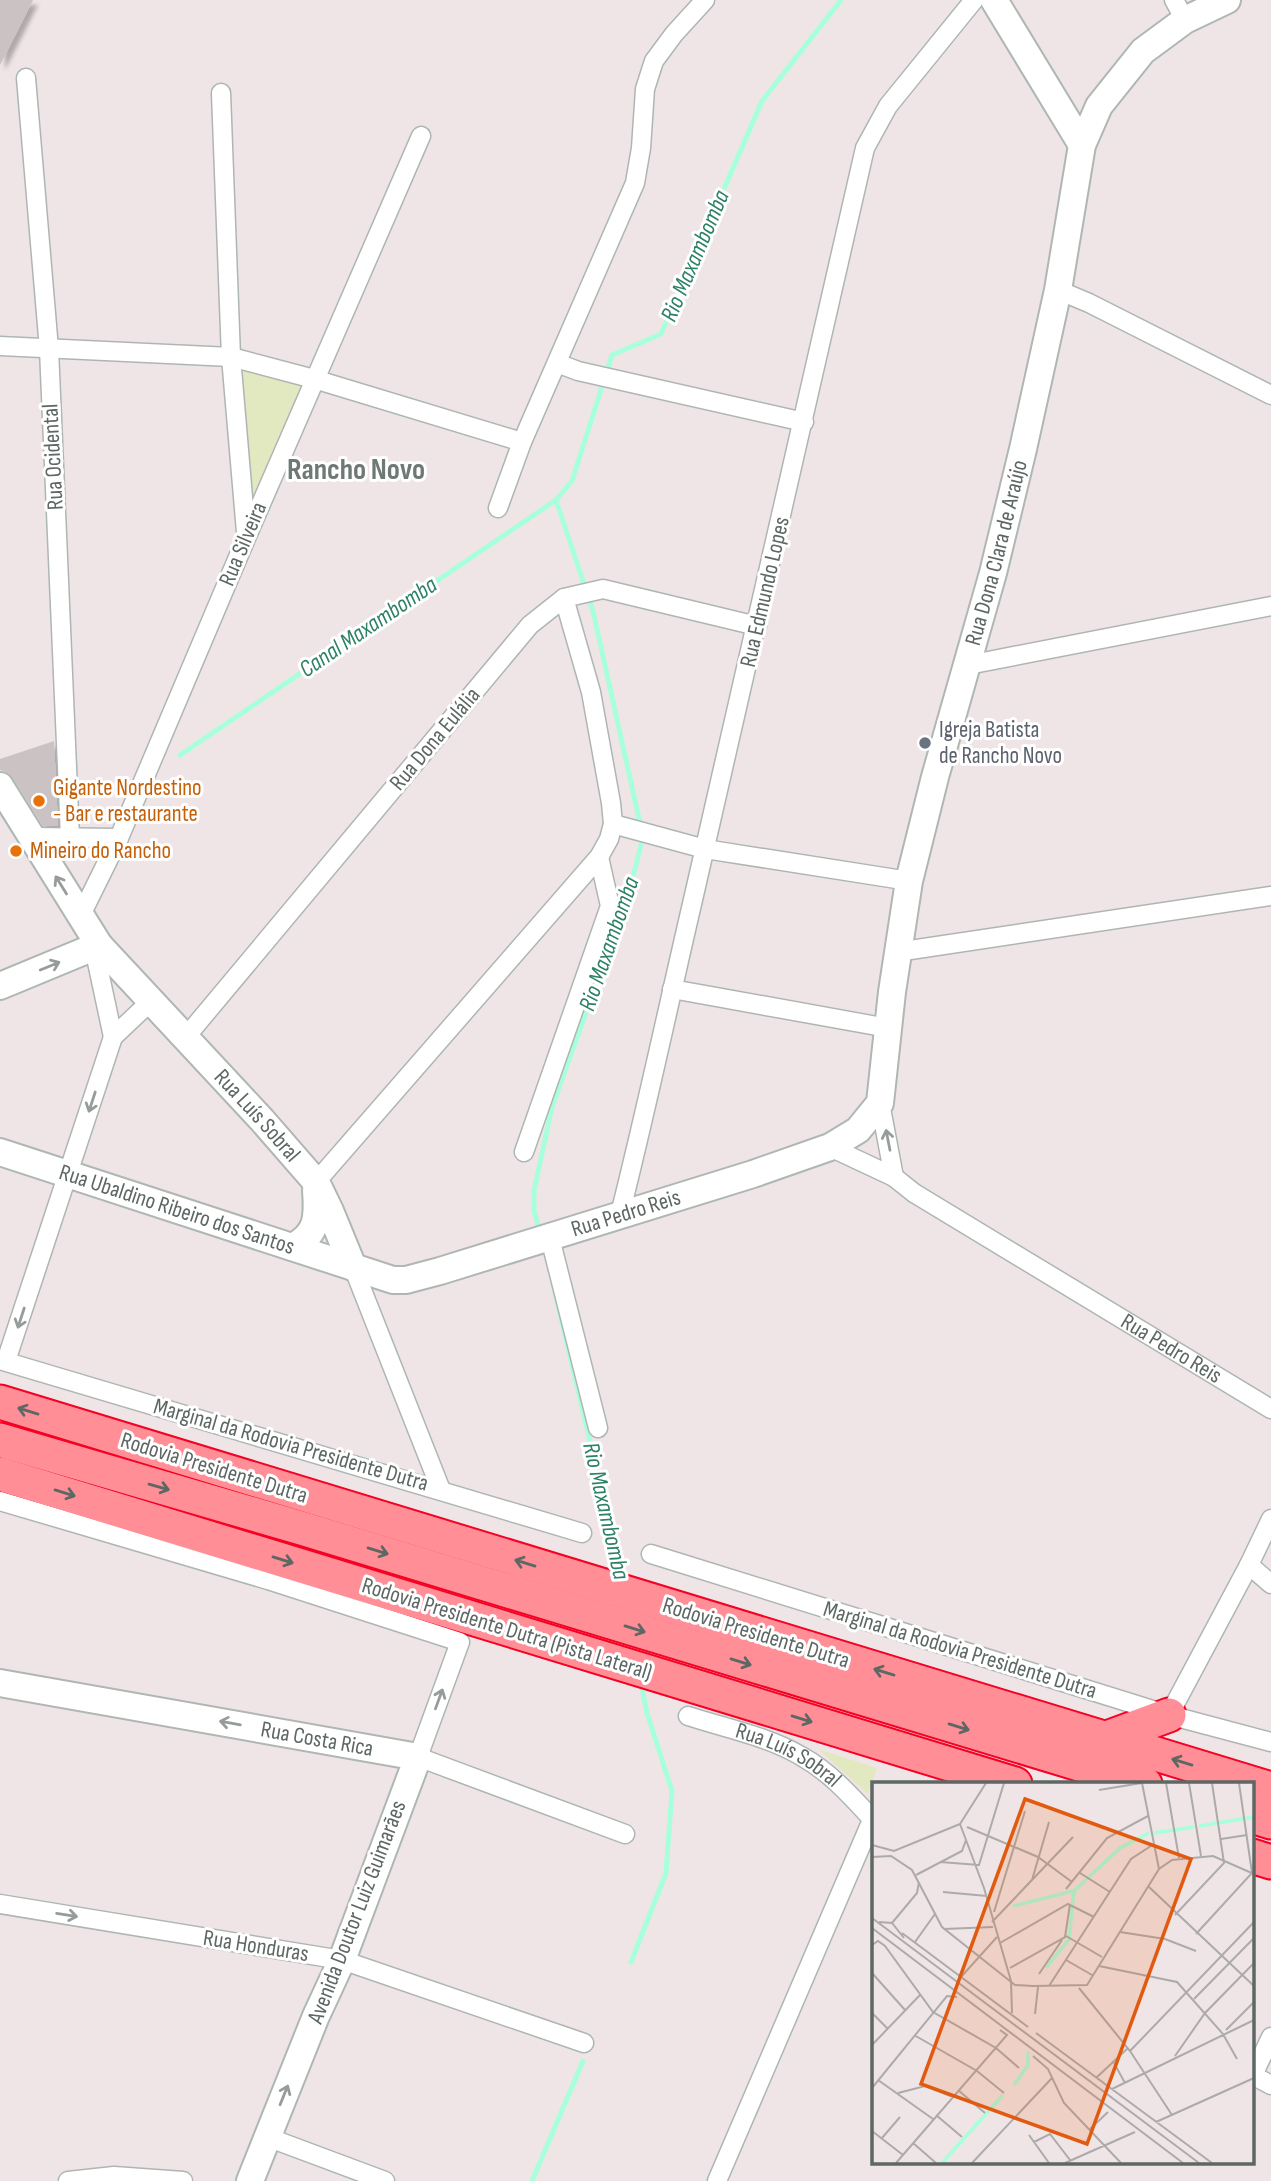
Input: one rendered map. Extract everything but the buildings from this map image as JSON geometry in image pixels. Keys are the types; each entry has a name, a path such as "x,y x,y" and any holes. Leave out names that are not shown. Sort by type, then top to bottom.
{"highway":[{"name":"Rodovia Presidente Dutra","path":"0,1402 1248,1782"},
{"name":"Rodovia Presidente Dutra","path":"0,1440 1138,1782"},
{"name":"Rodovia Presidente Dutra (Pista Lateral)","path":"0,1474 1008,1782"},
{"path":"1104,1739 1169,1715"},
{"name":"Rodovia Presidente Dutra","path":"1254,1784 1271,1789"},
{"path":"1254,1817 1271,1822"},
{"path":"1254,1857 1271,1862"}],"main road":[{"path":"994,0 1082,145"},
{"name":"Rua Dona Clara de Araújo","path":"880,1102 897,952 909,881 1011,502 1058,290 1082,145 1099,106 1123,73 1180,10 1227,0"},
{"name":"Rua Luís Sobral","path":"0,786 97,946 254,1111 316,1182 353,1267"},
{"path":"0,986 97,946"},
{"path":"830,1147 858,1130 880,1102"},
{"name":"Rua Pedro Reis","path":"353,1267 393,1280 406,1280 519,1248 830,1147"},
{"name":"Rua Ubaldino Ribeiro dos Santos","path":"0,1152 353,1267"},
{"path":"292,1247 310,1236 315,1227 316,1182"},
{"name":"Rua Costa Rica","path":"0,1683 418,1757"},
{"name":"Avenida Doutor Luiz Guimarães","path":"250,2181 342,1960 418,1757"}],"street":[{"path":"498,508 522,442 635,183 641,148 645,89 654,61 705,0"},
{"name":"Rua Edmundo Lopes","path":"620,1214 649,1098 865,148 888,106 974,0"},
{"name":"Rua Ocidental","path":"26,78 49,349 70,837"},
{"path":"221,93 231,357 247,536"},
{"name":"Rua Silveira","path":"80,918 119,838 314,379 421,136"},
{"path":"1058,290 1090,303 1271,395"},
{"path":"0,346 231,357 314,379 522,442"},
{"path":"557,363 578,371 804,422"},
{"name":"Rua Dona Eulália","path":"185,1038 530,625 568,597 603,589 757,626"},
{"path":"316,1182 599,857 609,839 613,824 606,766 568,597"},
{"path":"968,665 1271,606"},
{"path":"613,824 705,849 909,881"},
{"path":"31,836 119,838"},
{"path":"524,1152 610,906 599,857"},
{"path":"897,952 1271,896"},
{"path":"3,1360 113,1037 97,946"},
{"path":"672,989 888,1028"},
{"path":"113,1037 150,1002"},
{"path":"880,1102 894,1177"},
{"name":"Rua Pedro Reis","path":"830,1147 894,1177 925,1200 1271,1409"},
{"path":"549,1238 598,1428"},
{"name":"Rua Luís Sobral","path":"353,1267 441,1490"},
{"name":"Marginal da Rodovia Presidente Dutra","path":"3,1360 582,1533"},
{"name":"Avenida Doutor Luiz Guimarães","path":"0,1501 268,1580 460,1642 418,1757"},
{"path":"1169,1715 1271,1519"},
{"name":"Marginal da Rodovia Presidente Dutra","path":"651,1555 1169,1715 1271,1742"},
{"path":"1249,1565 1271,1584"},
{"name":"Rua Luís Sobral","path":"688,1716 768,1741 799,1754 836,1781 872,1820"},
{"name":"Rua Costa Rica","path":"418,1757 625,1834"},
{"path":"717,2181 872,1823"},
{"name":"Rua Honduras","path":"0,1903 342,1960 584,2043"},
{"path":"1254,2071 1271,2036"},
{"path":"1254,2076 1271,2085"},
{"path":"267,2137 385,2181"},
{"path":"68,2181 114,2176 183,2181"}],"green space":[{"path":"234,359 310,379 247,529"},
{"path":"818,1749 877,1768 868,1794"}],"waterway":[{"name":"Rio Maxambomba","path":"180,755 556,500 572,481 612,355 661,334 762,101 841,0"},
{"name":"Rio Maxambomba","path":"540,1233 534,1210 534,1191 552,1107 629,893 643,837 593,611 556,500"},
{"name":"Rio Maxambomba","path":"553,1284 623,1581"},
{"name":"Rio Maxambomba","path":"631,1962 666,1873 672,1791 647,1713 641,1683"},
{"name":"Rio Maxambomba","path":"532,2181 583,2061"}],"place":[{"name":"Igreja Batista de Rancho Novo","path":"925,743"},
{"name":"Gigante Nordestino - Bar e restaurante","path":"39,801"},
{"name":"Mineiro do Rancho","path":"16,851"}],"district":[{"name":"Rancho Novo","path":"356,470"}],"water label":[{"name":"Canal Maxambomba","path":"368,627"}]}
